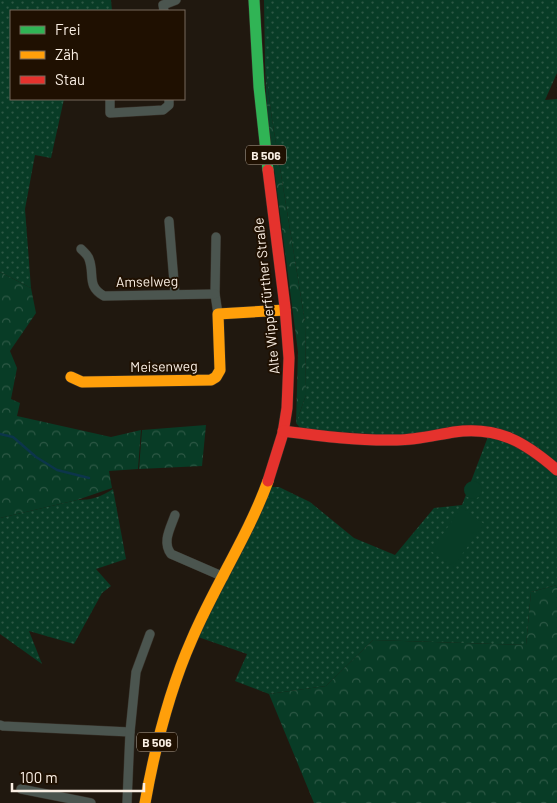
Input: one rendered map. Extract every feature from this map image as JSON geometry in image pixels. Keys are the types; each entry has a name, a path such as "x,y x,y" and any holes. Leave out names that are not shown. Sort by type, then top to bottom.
{"main road":[{"name":"Alte Wipperfürther Straße","path":"145,803 154,752 174,682 192,637 224,577 260,501 283,431 290,387 285,310 262,125 255,44 254,0"},
{"path":"218,314 285,310"},
{"name":"Meisenweg","path":"71,377 82,382 211,380 216,377 220,370 218,314"},
{"path":"283,431 362,440 400,440 457,431 488,431 508,435 538,452 557,470"}],"street":[{"path":"163,5 176,0"},
{"path":"110,100 110,114 163,110 169,105 169,100"},
{"path":"169,221 175,294"},
{"path":"216,237 215,294 218,314"},
{"name":"Amselweg","path":"82,249 89,258 93,286 97,292 104,296 215,294"},
{"path":"174,516 166,540 167,548 171,554 224,577"},
{"path":"127,803 130,732 136,672 150,634"},
{"path":"1,728 130,732"},
{"path":"21,790 91,803"}],"green space":[{"path":"0,0 111,0 112,10 10,10 10,100 64,100 51,158 35,155 25,209 31,288 0,272"},
{"path":"264,0 557,0 557,73 545,100 557,99 557,465 509,431 401,436 301,429 296,423 306,395 305,322 265,66"},
{"path":"265,66 305,322 306,395 296,423 298,352 267,114"},
{"path":"0,272 31,288 36,313 10,351 17,368 11,399 20,403 17,416 111,437 141,430 138,469 109,471 112,488 77,500 0,518"},
{"path":"206,425 202,466 139,469 142,430"},
{"path":"489,434 507,439 555,473 557,477 557,585 531,592 526,645 373,640 326,686 269,694 235,681 247,654 198,637 271,487 279,487 310,502 354,538 395,555 434,508 462,505"},
{"path":"469,481 477,481 482,486 480,497 469,499 464,494 464,486"},
{"path":"113,489 126,559 96,569 111,586 102,593 74,644 29,631 42,664 0,634 0,518 77,500 91,499"},
{"path":"462,507 484,524 453,567 431,551"},
{"path":"557,585 557,803 314,803 269,694 326,686 373,640 526,645 531,592"}],"waterway":[{"path":"0,434 13,437 36,457 57,470 89,478"}],"traffic: fast":[{"path":"254,0 259,87 268,170"}],"traffic: slow":[{"path":"71,377 82,382 211,380 216,377 220,370 218,314 285,310"},
{"path":"145,803 153,761 176,679 201,619 251,521 268,481"}],"traffic: jam":[{"path":"268,170 285,307 289,358 287,408 283,433 268,481"},
{"path":"283,431 368,440 411,439 454,432 484,431 510,438 522,444 534,451 557,470"}]}
